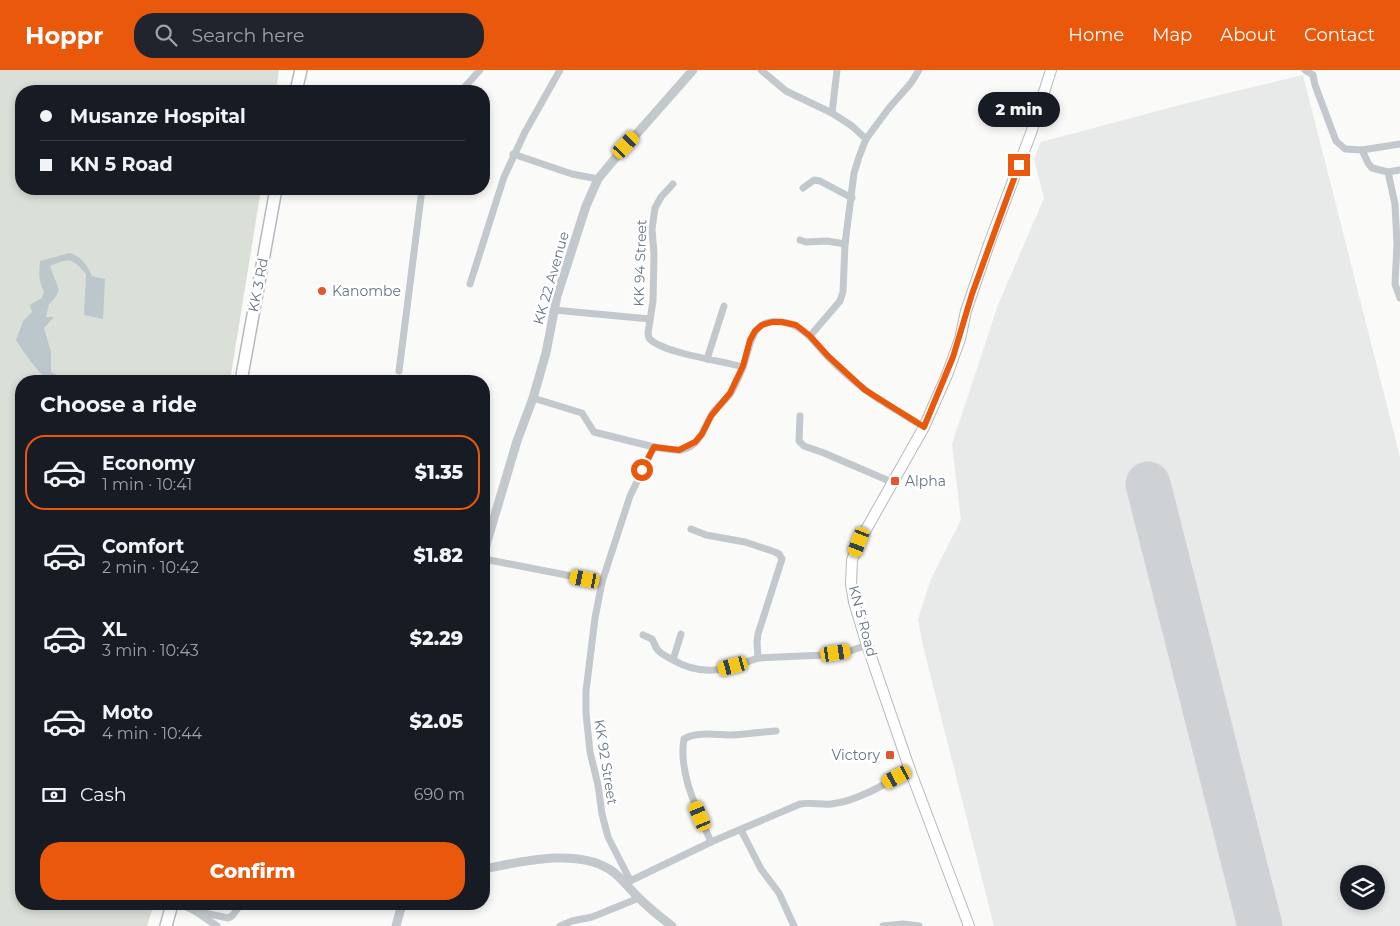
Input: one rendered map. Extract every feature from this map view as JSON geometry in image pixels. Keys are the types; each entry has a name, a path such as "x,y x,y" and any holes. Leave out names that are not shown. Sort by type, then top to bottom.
{"highway":[{"path":"297,85 301,70"},
{"name":"KK 3 Rd","path":"242,375 275,195"},
{"path":"166,926 170,910"}],"main road":[{"name":"KN 5 Road","path":"969,926 910,770 867,645 854,602 851,584 852,560 859,542 924,427 947,375 960,339 972,294 1031,133 1051,70"}],"street":[{"path":"466,85 480,70"},
{"path":"470,284 513,154 560,70"},
{"name":"KK 22 Avenue","path":"490,532 517,441 533,398 546,354 554,310 586,206 598,179 693,70"},
{"path":"761,70 786,91 832,113 852,126 866,139"},
{"path":"832,113 838,70"},
{"path":"810,336 840,301 843,292 845,244 854,173 866,139 911,83 919,70"},
{"path":"1305,70 1313,75 1336,141 1345,149 1362,150 1400,144"},
{"path":"1313,75 1320,70"},
{"path":"1362,150 1372,168 1388,172 1400,170"},
{"path":"513,154 572,174 598,179"},
{"path":"1388,172 1398,204 1394,212 1397,244 1395,284 1400,298"},
{"path":"803,188 814,180 820,181 852,198"},
{"name":"KK 94 Street","path":"673,184 661,197 655,208 652,229 654,281 649,338 652,343 707,359 743,366"},
{"path":"400,371 421,195"},
{"path":"800,240 845,244"},
{"path":"707,359 724,306"},
{"name":"KK 94 Street","path":"554,310 650,319"},
{"path":"533,398 582,413 594,432 654,447 679,450 686,448 702,434 711,416 730,393 743,366 750,340 755,331 762,325 782,322 796,325 810,336 828,356 865,390 924,427"},
{"path":"800,416 800,441 804,446 894,483"},
{"name":"KK 92 Street","path":"628,882 608,837 604,822 590,752 586,691 595,618 602,582 630,496 654,447"},
{"path":"691,529 721,539 745,542 775,552 782,559 756,642 758,658"},
{"path":"490,560 602,582"},
{"path":"673,660 681,634"},
{"path":"643,635 652,639 659,652 692,669 703,671 714,671 758,658 826,655 846,652 867,645"},
{"path":"711,842 691,793 685,770 684,739 695,735 732,735 776,731"},
{"path":"628,882 711,842 800,804 811,802 832,804 847,800 871,792 910,770"},
{"path":"741,830 757,864 779,893 794,926"},
{"path":"490,868 554,858 572,858 592,862 609,869 628,882 639,898 672,926"},
{"path":"560,926 572,921 592,917 639,898"},
{"path":"195,911 228,918 236,910"},
{"path":"396,926 400,910"},
{"path":"195,911 217,926"},
{"path":"883,926 903,924 919,926"}],"shaded area":[{"path":"0,70 279,70 277,85 15,85 15,195 260,195 231,375 15,375 15,910 152,910 147,926 0,926"},
{"path":"1303,75 1400,457 1400,926 994,926 923,646 918,619 931,579 961,520 952,444 998,305 1044,198 1034,159 1041,142 1199,100"},
{"path":"70,253 84,262 92,276 105,279 103,319 84,315 86,274 77,264 70,261 62,261 50,266 59,290 49,304 46,317 54,317 44,328 51,352 51,372 57,375 42,374 27,357 16,340 23,321 32,312 30,305 42,298 44,291 39,273 40,261"}],"runway":[{"path":"1148,484 1260,926"}],"place":[{"name":"Kanombe","path":"322,291"},
{"name":"Alpha","path":"895,481"},
{"name":"Victory","path":"890,755"}],"route":[{"path":"642,470 654,447 679,450 695,442 707,427 711,416 730,393 743,366 750,340 755,331 762,325 772,322 796,325 810,336 845,374 865,390 924,427 960,339 966,311 1019,165"}]}
